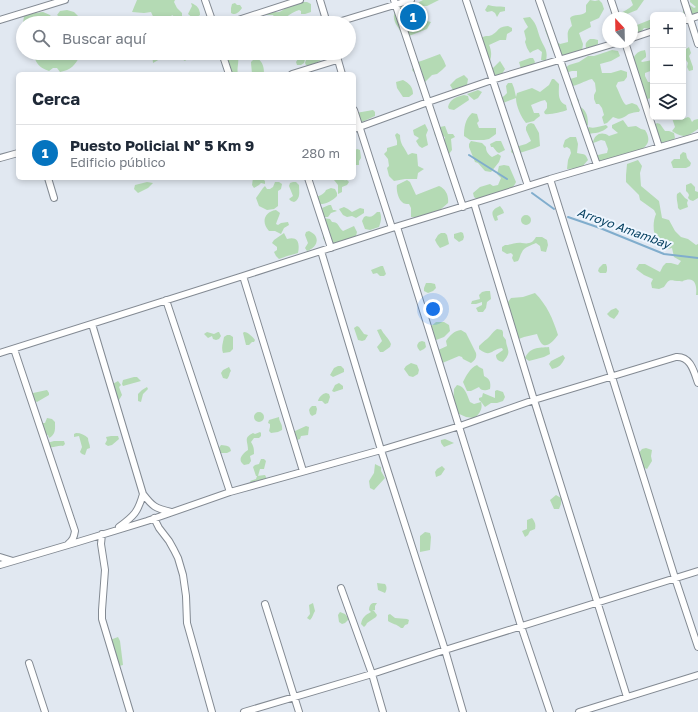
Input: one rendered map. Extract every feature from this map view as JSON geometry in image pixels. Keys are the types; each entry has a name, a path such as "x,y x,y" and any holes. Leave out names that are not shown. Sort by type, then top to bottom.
{"street":[{"path":"0,20 65,0"},
{"path":"205,0 211,16"},
{"path":"251,16 300,0"},
{"path":"320,0 326,16"},
{"path":"355,16 395,2 411,0"},
{"path":"466,0 528,186"},
{"path":"539,0 597,165"},
{"path":"611,0 615,12"},
{"path":"684,0 698,44"},
{"path":"395,2 463,207"},
{"path":"686,20 698,16"},
{"path":"638,36 650,32"},
{"path":"550,712 521,626 460,426 395,227 357,128 492,80 602,47"},
{"path":"627,48 659,147"},
{"path":"224,60 228,72"},
{"path":"298,72 337,60 341,72"},
{"path":"0,353 395,227 463,207 550,178 698,136"},
{"path":"0,158 16,153"},
{"path":"550,178 698,647"},
{"path":"49,180 54,198"},
{"path":"309,180 331,248"},
{"path":"474,203 534,400 628,697"},
{"path":"321,251 381,450 445,650 463,712"},
{"path":"243,276 303,471"},
{"path":"166,300 230,492"},
{"path":"92,324 144,494 154,506 159,509 172,512"},
{"path":"14,348 75,531 74,538 67,545"},
{"path":"0,565 89,539 230,492 381,450 460,426 534,400 676,357 681,356 686,359 690,364 698,383"},
{"path":"114,530 133,516 141,503 144,494"},
{"path":"154,518 159,528 170,541 178,558 186,596 187,623 212,712"},
{"path":"75,531 89,539"},
{"path":"102,534 101,544 105,570 102,619 130,712"},
{"path":"0,557 13,561"},
{"path":"244,712 372,674 698,571"},
{"path":"340,588 372,674 383,712"},
{"path":"265,604 299,712"},
{"path":"29,663 45,712"},
{"path":"579,712 698,675"}],"green space":[{"path":"137,0 175,0 174,2 182,13 182,16 153,16 151,12 132,12"},
{"path":"423,0 439,0 427,6 416,8 419,2"},
{"path":"590,0 599,0 604,9 599,18 590,22 591,27 579,33 583,44 582,51 569,56 556,56 545,30 549,28 557,42 560,44 568,42 568,31 572,26 570,18 586,12 586,5"},
{"path":"631,0 644,0 637,10 632,12 622,12 626,10 633,5"},
{"path":"690,0 698,0 698,16 686,16 686,12 683,12 683,7 686,5 690,5 694,8 696,7 690,2"},
{"path":"307,2 311,4 311,12 301,14 301,11 299,10 288,16 264,15 270,11 282,11 290,5"},
{"path":"191,3 198,8 200,15 190,16 188,14 192,6"},
{"path":"235,3 240,5 242,8 236,14 233,14 231,13 231,8 232,4"},
{"path":"488,5 505,7 505,11 500,12 497,17 492,11 487,12 485,10"},
{"path":"402,6 408,6 411,9 406,13 412,30 421,26 427,21 431,22 427,29 409,36 407,40 404,40 394,19 395,12"},
{"path":"67,10 74,12 78,16 58,16 57,15 60,11"},
{"path":"43,12 51,16 24,16"},
{"path":"530,17 536,25 546,50 546,61 541,60 542,52 538,49 530,53 527,48 524,31 528,27 523,18"},
{"path":"650,20 650,29 644,28 638,33 638,25"},
{"path":"504,26 512,28 512,31 507,34 506,40 500,40 489,45 491,51 491,66 493,68 500,61 505,69 502,74 489,78 479,51 480,42 482,38 495,33"},
{"path":"590,39 598,40 598,44 589,49 586,48 586,45"},
{"path":"689,47 691,53 689,56 693,67 693,70 689,71 687,67 688,63 686,60 686,49"},
{"path":"612,50 618,51 620,56 611,61 600,64 602,73 611,73 621,70 627,72 627,77 624,81 618,82 616,86 626,105 632,103 637,105 640,110 639,112 630,113 620,119 613,117 604,124 602,108 599,104 596,104 594,99 596,91 595,83 592,79 574,86 568,86 570,79 577,77 577,71 565,73 563,70 569,65 579,62 588,56 594,56"},
{"path":"645,50 646,54 646,57 641,61 642,62 650,61 650,71 645,73 645,76 648,82 650,82 650,98 645,100 629,62 630,59 640,51"},
{"path":"440,54 446,66 437,74 432,75 425,82 420,83 412,70 415,63"},
{"path":"533,58 535,62 532,67 521,69 519,62"},
{"path":"35,60 77,60 72,67 60,72 57,68 53,68 49,71 42,68"},
{"path":"226,60 238,60 238,72 230,72"},
{"path":"253,60 261,61 264,72 252,72 251,62"},
{"path":"297,60 305,60 301,65 297,65"},
{"path":"306,60 321,60 309,66 305,63"},
{"path":"464,75 468,79 467,85 461,90 453,90 450,85 456,79"},
{"path":"552,79 559,84 560,99 566,105 567,110 553,114 545,114 544,112 547,108 547,103 545,100 541,101 531,105 534,113 539,113 540,116 534,121 526,123 519,111 516,98 503,103 505,115 509,117 510,122 506,127 497,101 507,93 506,86 508,83 512,83 516,97 517,93 532,88 540,92 549,85"},
{"path":"403,80 409,84 412,89 413,94 409,97 403,97 397,88 396,82"},
{"path":"478,90 482,92 478,98 474,100 467,94"},
{"path":"464,95 468,96 469,100 454,110 449,109 449,104 452,100"},
{"path":"572,98 577,98 579,100 579,106 584,110 588,119 588,125 586,126 577,116 571,104"},
{"path":"373,110 375,112 375,116 358,123 356,122 356,113"},
{"path":"472,113 477,114 479,121 477,123 479,128 496,128 496,134 489,139 484,140 470,140 464,136 466,121"},
{"path":"688,117 692,122 698,119 698,129 687,136 680,135 672,131 675,127 673,120 686,120 686,118"},
{"path":"623,120 628,127 636,126 645,130 648,136 646,145 642,149 632,154 599,164 595,158 598,155 607,153 608,149 605,141 601,140 593,143 595,137 599,134 606,134 609,136 618,133 612,128 612,125"},
{"path":"531,123 534,124 539,133 540,146 515,155 511,152 512,148 531,141 526,127"},
{"path":"657,123 660,124 665,131 674,133 675,138 667,142 659,142 651,127"},
{"path":"425,124 428,130 426,135 428,145 422,148 416,141 419,138 414,135 413,130"},
{"path":"606,125 608,127 603,130 587,134 586,130 589,127 595,128"},
{"path":"445,126 448,134 453,134 455,137 451,139 452,150 449,154 444,154 440,150 445,137 440,135 435,136 434,132 440,127"},
{"path":"397,133 400,135 401,143 408,155 412,153 417,154 418,166 424,169 418,173 417,179 394,181 389,176 387,168 389,166 388,159 384,154 387,151 387,148 397,145 395,135"},
{"path":"570,137 576,137 578,144 577,153 587,157 588,160 581,168 567,169 568,160 571,153 570,149 567,147 564,148 563,146 565,140"},
{"path":"471,141 482,143 492,157 498,154 501,156 499,162 491,172 485,171 478,163 475,162 469,147"},
{"path":"496,141 501,141 505,150 499,153 491,147 490,144"},
{"path":"356,150 360,150 361,158 359,165 356,165"},
{"path":"683,152 686,153 687,158 691,163 690,166 686,168 673,168 671,162 674,159 680,159 680,155"},
{"path":"638,160 642,166 640,173 641,186 659,201 662,218 669,220 675,231 681,237 688,239 696,245 698,244 698,295 696,295 696,286 692,280 670,280 664,287 659,289 652,288 651,283 653,279 636,269 639,264 645,264 660,272 666,263 678,265 681,261 674,257 672,248 664,250 658,243 654,234 654,218 656,214 654,210 640,200 639,195 626,182 627,164"},
{"path":"499,166 509,166 516,182 514,186 505,192 494,196 478,200 474,197 473,193 480,187 490,184 493,186 498,185 501,178 497,174"},
{"path":"253,180 265,181 265,184 261,183 254,188 252,185"},
{"path":"334,180 347,180 349,182 347,185 342,187 342,192 338,194 338,185"},
{"path":"407,180 410,182 416,195 439,186 441,187 446,193 448,203 431,215 411,217 411,208 409,204 404,204 401,201 398,196 397,189 397,185"},
{"path":"147,182 153,183 148,188 138,193 134,189 135,185"},
{"path":"275,182 282,184 281,189 278,191 278,206 274,209 267,210 259,206 256,198 265,186 267,189 270,189 273,187"},
{"path":"296,182 299,185 299,197 294,202 289,199 293,196 289,186 290,183"},
{"path":"691,183 695,187 695,191 698,192 698,198 693,201 688,198 689,195 686,191 686,185"},
{"path":"331,188 335,189 337,196 333,200 323,204 318,204 313,198"},
{"path":"680,192 688,200 688,207 680,210 678,208 677,194"},
{"path":"331,205 333,210 337,211 331,213 328,217 324,217 322,208"},
{"path":"500,206 504,213 497,216 498,220 495,221 493,210"},
{"path":"344,207 352,212 360,208 364,209 364,213 356,218 352,216 347,217 343,215 339,209"},
{"path":"276,210 280,213 276,224 278,225 288,222 289,225 284,228 281,234 275,231 269,231 265,224 266,215"},
{"path":"377,212 380,212 381,216 379,227 370,230 365,229 362,221 364,217 372,216"},
{"path":"526,215 531,220 526,225 521,220"},
{"path":"323,218 330,219 343,231 354,226 357,232 356,236 330,245 326,243 319,223 319,220"},
{"path":"309,231 317,238 317,241 314,247 307,251 305,248 308,243 305,235 306,232"},
{"path":"461,232 463,233 464,237 463,240 459,242 454,238 454,234"},
{"path":"284,233 287,239 296,239 299,246 298,253 279,259 274,252 277,250 277,247 272,243"},
{"path":"441,233 445,233 447,235 449,244 440,248 435,240"},
{"path":"536,237 542,237 547,240 548,245 546,252 541,251 540,246 536,243 524,249 518,261 514,262 512,258 513,255 511,253 507,254 502,251 502,247 505,245 530,243"},
{"path":"603,264 606,264 607,271 606,273 600,273 598,271 599,268"},
{"path":"383,266 386,274 384,276 380,276 377,273 373,274 371,270"},
{"path":"426,283 435,284 436,288 428,293 424,291"},
{"path":"486,291 490,291 491,299 487,302 486,308 483,312 478,312 476,308 482,305 482,302 471,304 472,301 480,299 479,295"},
{"path":"535,293 549,312 558,335 551,343 546,345 541,343 537,334 516,340 513,330 514,324 507,311 507,305 511,298 523,297"},
{"path":"616,308 619,311 614,319 607,314"},
{"path":"436,322 444,322 449,325 450,331 444,337 436,340 431,337 428,329"},
{"path":"357,326 364,334 368,335 365,340 358,340 354,328"},
{"path":"381,329 391,344 390,347 383,352 380,352 377,347 382,341 377,330"},
{"path":"497,329 502,330 508,350 508,355 503,362 498,360 496,355 503,350 502,348 490,353 483,352 479,349 479,346"},
{"path":"461,330 466,333 476,353 475,359 471,363 459,356 440,364 436,351 447,346 446,341 449,337 454,332"},
{"path":"207,332 214,334 219,332 221,336 216,340 213,339 212,336 208,338 204,334"},
{"path":"244,332 252,336 255,340 254,342 246,345"},
{"path":"227,335 233,337 233,349 230,352 223,353 222,347 224,337"},
{"path":"419,342 425,342 426,347 420,351 417,346"},
{"path":"549,347 550,354 544,357 529,361 525,358 532,350"},
{"path":"563,355 565,358 561,364 552,369 549,364 551,361"},
{"path":"411,363 417,365 419,370 418,374 413,377 409,376 404,369"},
{"path":"477,365 483,369 484,376 490,381 490,389 483,390 479,387 471,391 467,391 463,382 470,370"},
{"path":"341,366 344,369 344,372 333,377 330,375 334,368"},
{"path":"229,367 231,371 229,377 227,379 223,378 221,373"},
{"path":"137,377 141,381 123,386 123,380"},
{"path":"118,381 121,385 119,387 122,395 119,400 116,400 111,385"},
{"path":"339,383 343,386 343,389 334,392 332,391 335,385"},
{"path":"457,385 464,389 470,402 474,404 481,402 482,406 480,411 474,418 466,417 455,412 453,406 454,389"},
{"path":"147,387 148,389 143,394 141,402 138,401 138,394"},
{"path":"47,390 49,395 37,402 31,397 33,393"},
{"path":"497,390 503,392 505,397 503,401 491,403 485,407 479,398 482,397 483,393 495,398 495,391"},
{"path":"323,394 329,394 330,397 328,403 325,404 322,401 318,401"},
{"path":"312,406 316,406 317,409 316,414 312,416 309,410"},
{"path":"257,412 261,412 263,413 263,421 257,422 254,419 254,415"},
{"path":"279,417 282,430 271,433 269,431 269,420"},
{"path":"47,418 52,419 55,422 54,433 49,438 48,435 44,434 42,423 45,423"},
{"path":"306,426 309,427 308,435 301,436 300,439 297,440 292,435 295,431"},
{"path":"260,432 261,436 259,438 254,438 251,442 254,448 254,454 250,456 251,461 249,464 244,465 241,459 242,455 248,450 247,438 253,433 255,434"},
{"path":"74,434 83,434 88,438 90,448 87,449 85,455 80,452 82,447 79,436 74,437"},
{"path":"118,436 119,439 112,445 108,446 105,444 107,440 106,437"},
{"path":"445,439 454,443 444,447 441,440"},
{"path":"64,441 65,444 63,446 49,447 47,443"},
{"path":"221,445 229,447 231,451 221,453 219,448"},
{"path":"646,448 652,450 652,461 647,469 642,467 640,463 639,453 642,449"},
{"path":"261,459 266,461 264,469 260,469 258,476 256,476 253,467 259,464"},
{"path":"375,464 381,467 381,471 385,478 374,490 370,488 369,481 374,473"},
{"path":"442,466 445,469 441,475 436,477 435,472"},
{"path":"265,475 268,481 260,487 253,487 250,481 256,479 257,476"},
{"path":"556,495 561,498 559,509 554,509 550,500"},
{"path":"532,518 535,523 535,529 530,531 525,537 522,531 527,529 527,520"},
{"path":"425,532 430,533 430,550 420,552 420,536"},
{"path":"377,583 385,584 385,593 378,590"},
{"path":"313,603 315,611 310,620 307,618 310,614 309,605"},
{"path":"373,603 377,603 375,610 372,611 374,611 377,615 364,627 361,624 362,620 371,612 369,608"},
{"path":"340,612 345,614 349,619 342,624 339,622 338,615"},
{"path":"390,614 395,618 409,620 408,624 401,628 388,621 388,615"},
{"path":"118,637 120,641 123,665 119,666 110,640"}],"waterway":[{"name":"Arroyo Amambay","path":"469,155 507,179"},
{"name":"Arroyo Amambay","path":"532,193 554,209"},
{"name":"Arroyo Amambay","path":"568,217 600,228 664,254 698,258"}],"place":[{"name":"Puesto Policial N° 5 Km 9","path":"413,17"}]}
